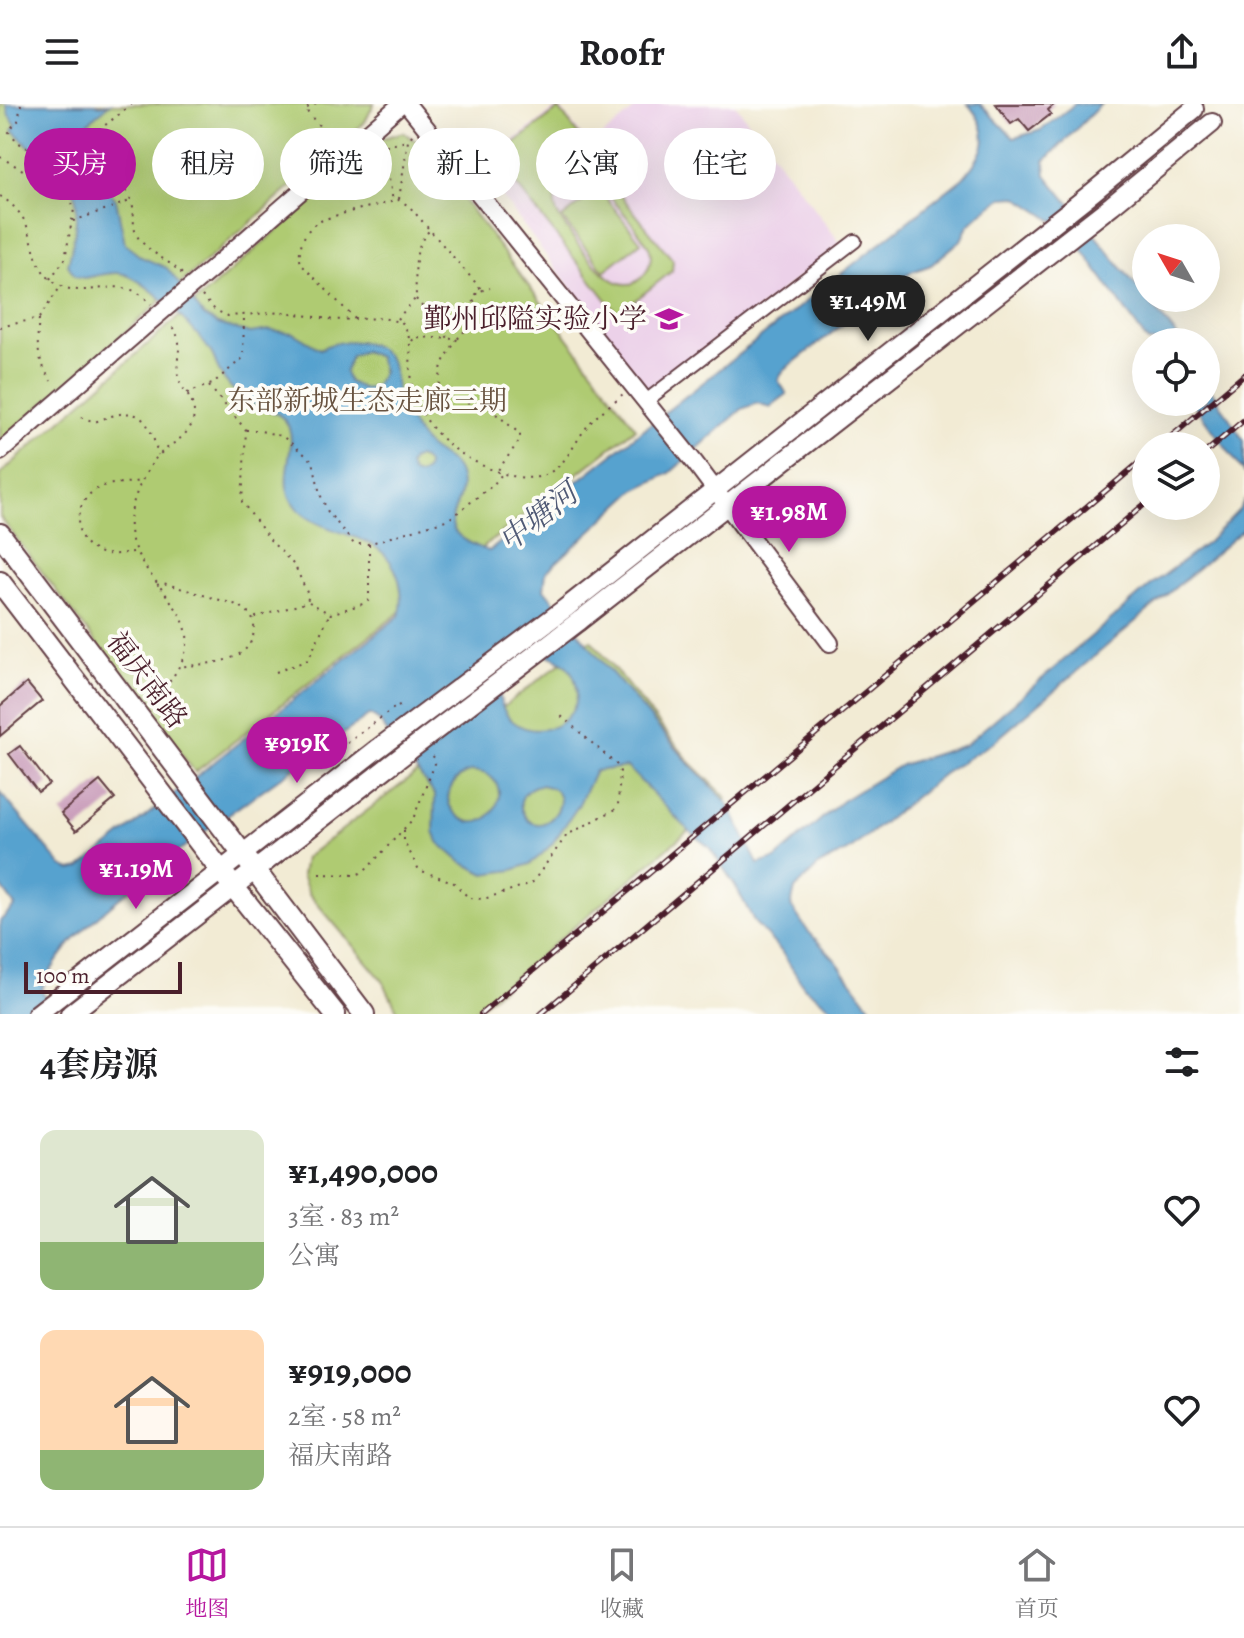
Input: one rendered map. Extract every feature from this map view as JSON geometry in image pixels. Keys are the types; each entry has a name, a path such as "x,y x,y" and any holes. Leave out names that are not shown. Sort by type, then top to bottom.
{"main road":[{"path":"70,1014 389,766 573,614 716,490 1194,109"},
{"path":"37,1014 376,750 728,505 1112,205 1212,123"},
{"name":"福庆南路","path":"0,534 364,1014"},
{"name":"福庆南路","path":"0,582 221,871 335,1014"}],"street":[{"path":"375,127 401,104"},
{"path":"407,104 728,505 830,643"},
{"path":"0,452 292,200"},
{"path":"647,403 855,241"}],"path":[{"path":"21,104 18,121 9,133 24,146"},
{"path":"132,104 99,130 97,141 101,162 132,201 135,233 141,242 185,277"},
{"path":"316,104 306,106 322,128"},
{"path":"416,128 421,121"},
{"path":"392,144 408,141 399,200"},
{"path":"0,157 24,171"},
{"path":"392,191 394,202"},
{"path":"0,196 22,214 32,235 39,264 50,279 61,286 81,291 123,286 135,290 155,309"},
{"path":"50,279 65,259 73,221 72,200"},
{"path":"356,320 301,264 303,239 318,222 399,200"},
{"path":"399,200 409,206 481,289"},
{"path":"73,221 132,201"},
{"path":"430,230 419,241 416,252 416,298 448,339"},
{"path":"51,381 40,363 39,318 61,286"},
{"path":"195,288 221,314 285,312 318,319 397,319 416,298"},
{"path":"490,288 477,292 463,334 442,364 438,390 443,396 489,408 520,434 520,440 497,471"},
{"path":"186,394 209,386 243,358 245,315"},
{"path":"0,327 39,318"},
{"path":"397,319 407,330 411,342 412,389 425,419 440,437 466,457 503,473 532,478 550,472 575,449 590,423 633,385"},
{"path":"141,719 178,668 187,647 186,629 181,617 136,552 130,535 136,495 144,479 158,456 191,427 194,411 178,376 179,337 166,320"},
{"path":"411,342 415,337 457,339"},
{"path":"209,386 246,430 242,502 271,541 300,572 308,601"},
{"path":"81,417 95,422 124,412 135,414 153,432 158,456"},
{"path":"246,430 285,438 313,461 320,494 328,512 354,544 369,544 449,519 493,485 503,473"},
{"path":"136,552 109,554 92,548 80,534 78,516 81,505 97,488 144,479"},
{"path":"276,672 308,660 330,614 369,600 369,544"},
{"path":"157,585 163,583 237,605 253,618"},
{"path":"253,618 308,601 330,614"},
{"path":"178,668 240,655 253,638 253,618"},
{"path":"404,830 404,841 419,870 453,882 469,898 484,899 532,883 567,835 616,809 619,769 559,714"},
{"path":"341,748 371,725"},
{"path":"319,874 356,875 365,871 413,819 425,788"}],"shaded area":[{"name":"鄞州邱隘实验小学","path":"641,104 735,104 753,128 664,128 664,200 776,200 776,158 841,244 650,394 504,200 520,200 520,135 559,106 576,128 536,128 536,200 648,200 648,128 612,128"}],"green space":[{"path":"0,104 374,104 365,122 358,128 280,128 280,197 0,442"},
{"path":"559,109 574,128 536,128 536,200 555,200 557,214 582,250 606,275 618,282 630,284 641,278 651,254 613,200 625,200 673,260 672,271 618,314 520,190 520,139"},
{"name":"东部新城生态走廊三期","path":"403,132 408,136 408,200 464,200 636,428 195,772 0,517 0,474 312,200 392,200 392,136"},
{"path":"585,200 608,200 641,242 604,271 562,218"},
{"path":"591,640 690,762 727,798 471,1014 399,1014 383,981 309,894 302,875 305,858"}],"water":[{"path":"6,104 110,104 84,128 24,128 24,141 12,130 16,125"},
{"name":"中塘河","path":"968,104 980,104 1014,138 1041,130 1075,104 1101,104 1045,161 1046,175 1132,281 1132,312 1158,312 1171,328 1138,328 1069,231 1017,197 1003,198 984,211 968,226 961,240 931,265 909,273 784,370 778,380 787,394 770,407 757,403 742,409 670,473 635,490 546,572 544,589 688,762 727,802 758,864 775,859 842,801 901,765 965,745 1151,585 1208,542 1244,501 1244,529 995,741 943,774 851,849 819,865 795,889 791,906 876,1014 840,1014 804,987 781,951 755,923 735,885 709,847 689,831 627,767 595,771 578,806 552,844 530,864 485,874 461,862 438,842 434,832 435,795 378,720 370,715 194,839 83,930 59,958 41,990 57,1014 0,1014 0,921 15,906 0,885 0,792 62,866 71,870 80,868 399,616 402,598 399,580 383,552 358,538 317,523 293,504 286,482 291,438 285,421 274,412 246,401 235,391 220,373 210,351 181,317 155,293 129,276 114,273 83,278 75,276 68,265 76,200 116,200 125,244 141,257 167,268 204,316 218,324 250,333 270,330 293,333 320,349 338,343 358,342 385,354 393,366 401,404 413,426 423,441 453,464 459,474 461,487 452,525 468,542 489,551 963,178 977,160 984,142 981,124","holes":["364,351 378,357 383,372 375,386 364,389 349,382 345,372 351,356","374,395 382,395 387,401 386,407 382,412 375,413 369,408 369,401","418,457 423,459 427,464 426,471 419,475 412,473 409,466","542,654 558,660 570,670 575,680 577,699 571,713 559,724 545,729 529,729 515,723 504,711 499,691","472,771 488,775 496,784 499,795 496,806 490,816 480,821 468,822 451,808 450,788","539,785 553,789 559,796 555,814 540,824 531,822 521,808 524,795"]},
{"path":"1220,404 1244,441 1244,472 1220,440 1220,432 1214,432 1202,416 1220,416"}],"building":[{"path":"996,104 1055,104 1048,110 1051,114 1029,131 1019,119 1011,124"},
{"path":"27,683 42,701 0,736 0,706"},
{"path":"20,746 49,784 38,792 9,754"},
{"path":"100,781 115,799 76,831 61,813"}],"railway":[{"path":"1177,432 1244,375"},
{"path":"1220,440 1244,420"},
{"path":"481,1014 1132,469"},
{"path":"541,1014 1132,515"}],"place":[{"name":"鄞州邱隘实验小学","path":"669,319"}]}
